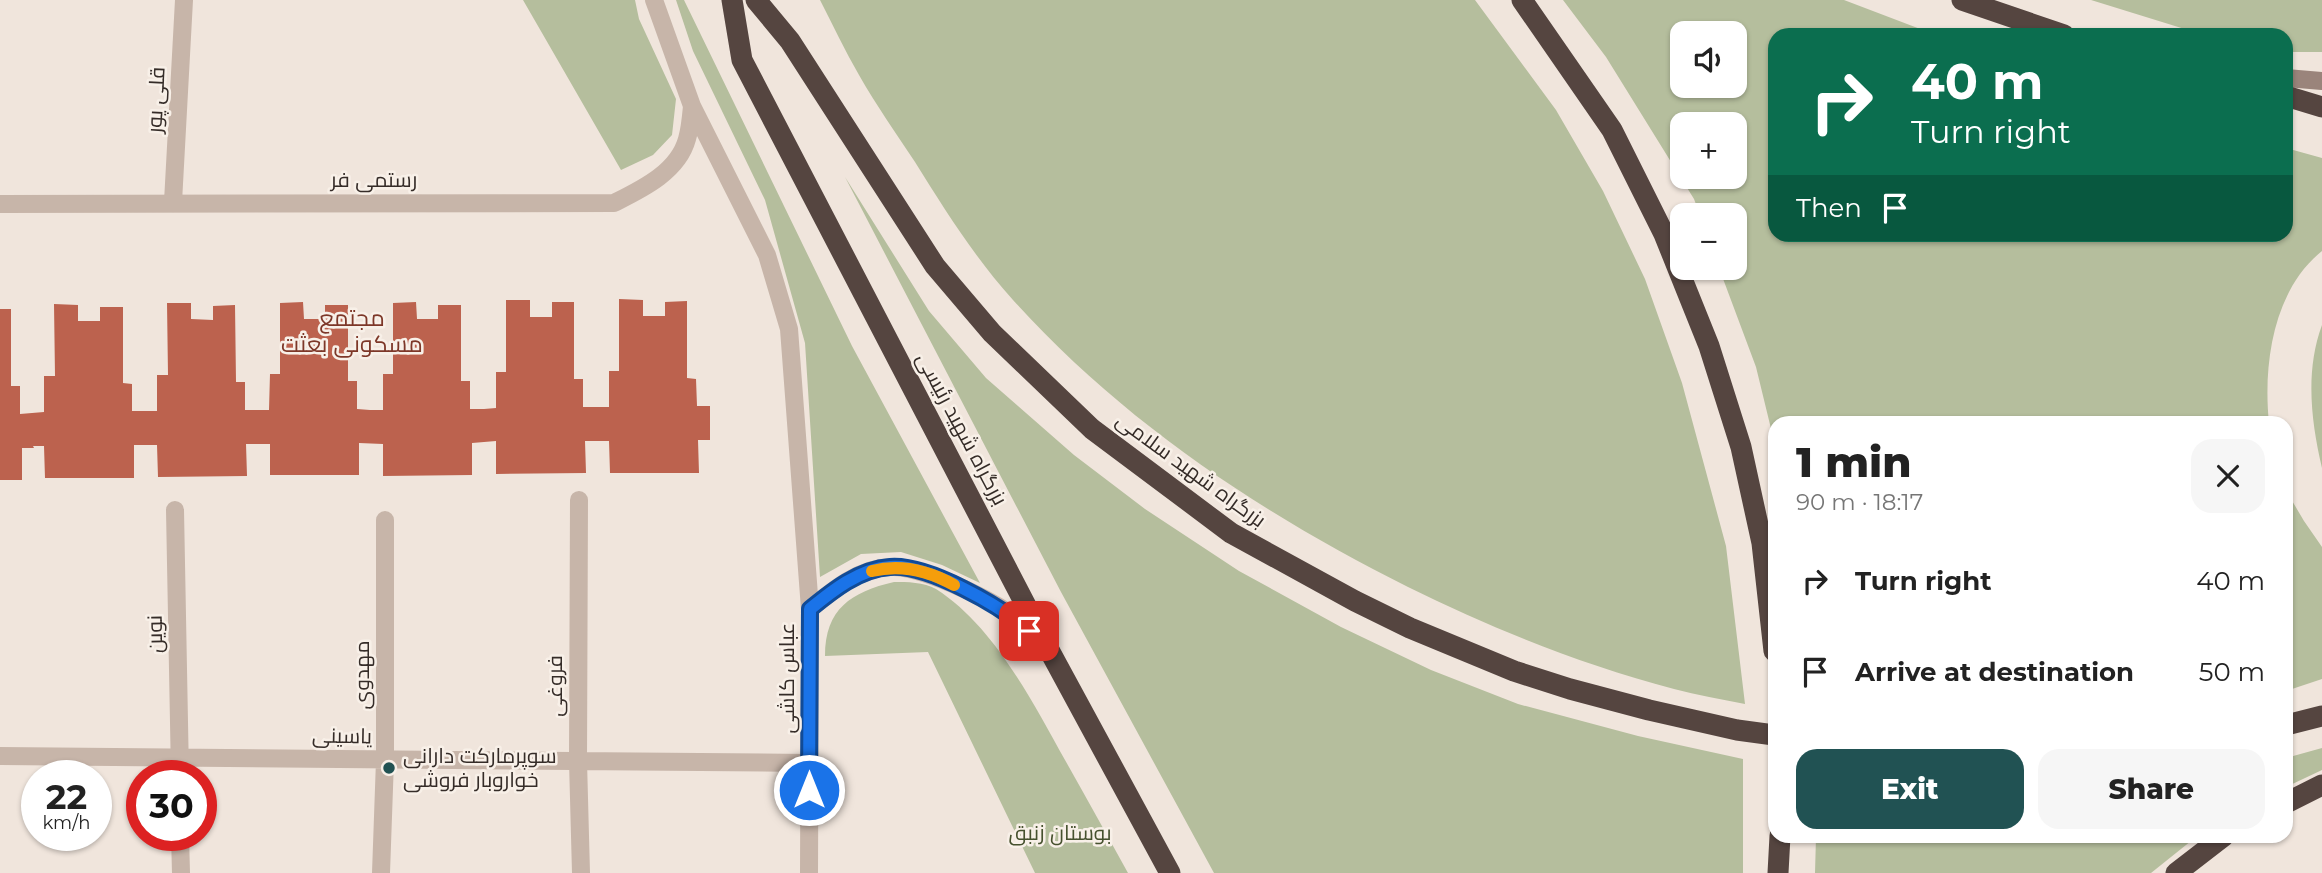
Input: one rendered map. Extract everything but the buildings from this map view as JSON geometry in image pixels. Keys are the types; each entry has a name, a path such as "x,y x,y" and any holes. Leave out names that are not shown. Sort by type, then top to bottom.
{"highway":[{"name":"بزرگراه شهید رئیسی","path":"732,0 742,60 1048,648 1170,873"},
{"name":"بزرگراه شهید سلامی","path":"755,0 790,41 935,266 992,333 1092,429 1231,533 1309,578 1410,628 1514,671 1649,710 1768,734"},
{"path":"1522,0 1612,130 1664,234 1709,346 1741,447 1762,543 1768,597"},
{"path":"1962,0 2044,28"},
{"path":"2293,98 2322,107"},
{"path":"2293,723 2322,716"},
{"path":"2293,800 2322,785"},
{"path":"1778,873 1780,843"},
{"path":"2176,873 2215,843"}],"main road":[{"path":"2293,79 2322,81"}],"street":[{"name":"قلی پور","path":"173,202 184,0"},
{"name":"عباس کاشی","path":"654,0 692,106 767,255 789,329 810,609 809,873"},
{"name":"رستمی فر","path":"0,204 614,203 644,188 669,169 687,141 692,106"},
{"name":"فروغی","path":"579,500 578,761 582,873"},
{"name":"نوین","path":"175,510 180,760"},
{"name":"مهدوی","path":"381,873 385,760 385,520"},
{"path":"810,609 838,587 869,571 890,566 943,579 1010,614 1048,648"},
{"name":"یاسینی","path":"0,756 126,763"},
{"name":"یاسینی","path":"217,765 385,760 809,763"},
{"path":"180,851 181,873"}],"green space":[{"path":"523,0 635,0 639,19 676,99 672,135 653,155 621,170"},
{"path":"676,0 684,0 852,346 980,583 942,565 901,552 861,554 820,577 805,343 765,200 693,51"},
{"path":"820,0 1475,0 1556,110 1603,191 1645,279 1682,383 1726,546 1745,704 1674,689 1606,669 1538,645 1440,602 1300,529 1197,462 1148,425 1056,344 1013,300 973,251 872,97"},
{"path":"1563,0 1844,0 1918,28 1768,28 1768,242 2293,242 2293,150 2322,158 2322,251 2305,267 2282,307 2270,353 2269,416 1768,416 1756,367 1723,280 1747,280 1747,203 1696,203 1688,189 1747,189 1747,112 1670,112 1670,160 1606,57"},
{"path":"2091,0 2322,0 2322,52 2293,52 2293,28 2181,28"},
{"path":"845,177 929,311 986,378 1074,455 1145,509 1239,571 1341,627 1431,670 1518,704 1638,736 1743,759 1743,873 1214,873 1061,592"},
{"path":"2322,325 2322,468 2313,414 2312,378 2313,360"},
{"path":"2293,502 2322,547 2322,679 2293,689"},
{"name":"بوستان زنبق","path":"894,582 910,582 936,589 976,623 994,644 1025,690 1128,873 1035,873 928,652 825,656 830,626 843,605 865,591"},
{"path":"2322,748 2322,770 2293,784 2293,756"},
{"path":"1816,843 2188,843 2151,873 1815,873"}],"slow traffic":[{"path":"872,571 890,566 943,579 954,585"}],"place":[{"name":"سوپرمارکت دارانی خواروبار فروشی","path":"389,768"}],"district":[{"name":"مجتمع مسکونی بعثت","path":"352,331"}],"route":[{"path":"809,790 810,609 838,587 869,571 890,566 906,569 943,579 1010,614 1029,631"}]}
